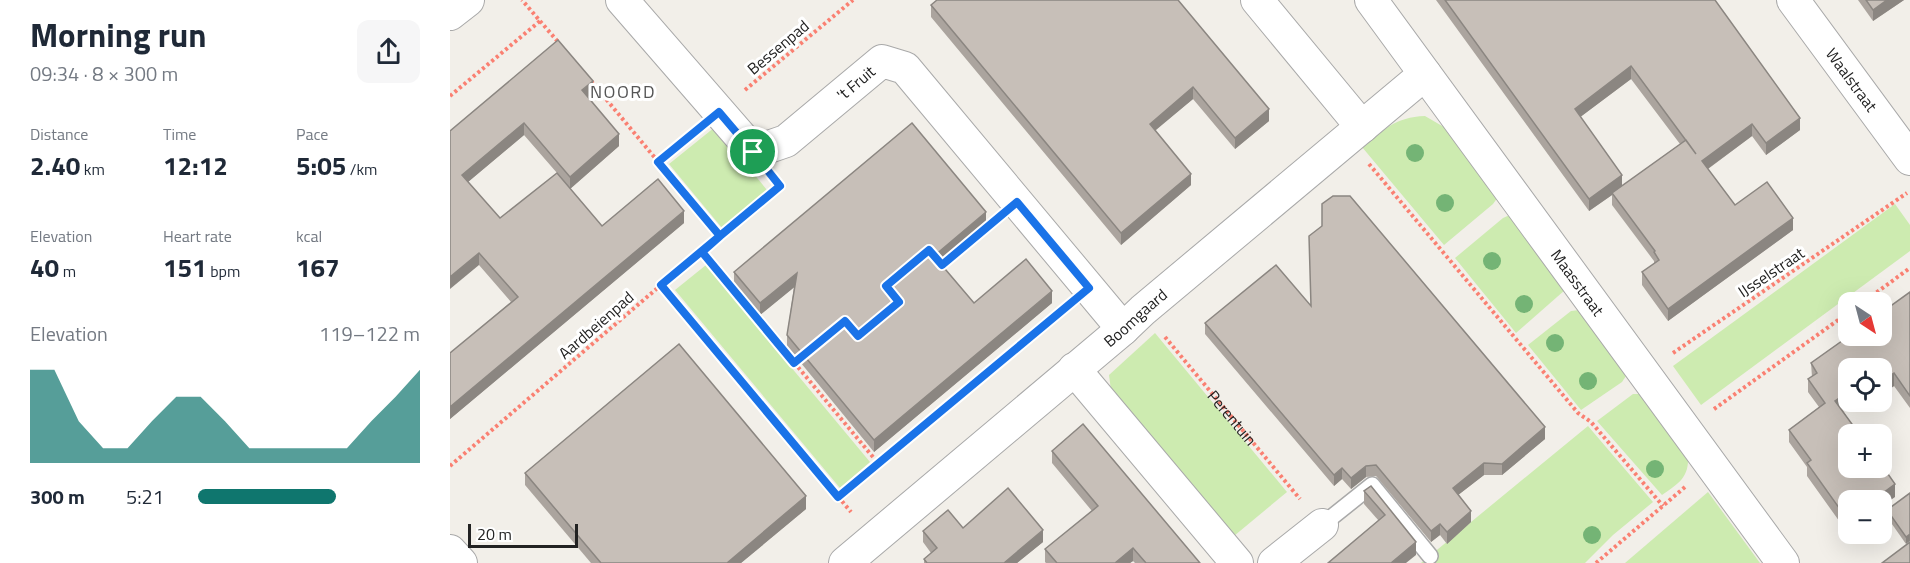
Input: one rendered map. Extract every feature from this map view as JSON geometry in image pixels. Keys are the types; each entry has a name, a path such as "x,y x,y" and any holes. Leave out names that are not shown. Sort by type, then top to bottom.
{"street":[{"path":"450,14 468,0"},
{"path":"622,0 753,152"},
{"path":"1257,0 1355,133"},
{"name":"Maasstraat","path":"1371,0 1783,563"},
{"name":"Waalstraat","path":"1793,0 1910,159"},
{"name":"'t Fruit","path":"753,152 786,141 882,61 905,68 1089,288 1133,319"},
{"name":"Boomgaard","path":"845,563 1425,74"},
{"path":"1074,369 1237,563"},
{"path":"1274,563 1322,525"},
{"path":"450,551 461,563"}],"lane":[{"path":"1322,525 1372,485 1430,556"}],"path":[{"path":"522,0 562,48"},
{"name":"Bessenpad","path":"658,162 853,0"},
{"path":"450,96 540,21"},
{"path":"585,74 720,236"},
{"path":"1355,133 1578,413 1591,422 1663,506"},
{"name":"Aardbeienpad","path":"450,465 780,186 753,152"},
{"name":"IJsselstraat","path":"1645,372 1910,190"},
{"path":"935,257 942,265 1017,202"},
{"path":"702,252 878,463"},
{"path":"1877,292 1910,268"},
{"path":"661,285 874,538"},
{"path":"838,497 1089,288"},
{"name":"Perentuin","path":"1133,319 1322,525"},
{"path":"1686,429 1838,320"},
{"path":"794,363 803,356"},
{"path":"1596,563 1711,465"}],"green space":[{"path":"1425,116 1449,130 1498,197 1493,204 1444,245 1362,147 1398,122"},
{"path":"715,127 767,190 722,228 669,164"},
{"path":"1895,204 1910,225 1910,251 1854,292 1838,292 1838,304 1701,405 1673,366"},
{"path":"1512,214 1565,290 1516,333 1455,258 1503,218"},
{"path":"706,265 870,462 840,488 675,290"},
{"path":"1579,310 1626,376 1622,382 1581,410 1528,345 1571,311"},
{"path":"1155,333 1287,492 1234,536 1111,390 1109,375"},
{"path":"1633,394 1639,394 1688,460 1683,477 1662,495 1597,421"},
{"path":"1588,426 1653,502 1613,535 1585,563 1421,563"},
{"path":"1708,492 1760,563 1625,563"}],"building":[{"path":"937,0 1178,0 1269,109 1235,138 1193,87 1150,124 1191,174 1121,233 931,5"},
{"path":"1445,0 1715,0 1800,118 1766,143 1752,124 1702,161 1735,205 1767,182 1793,218 1668,309 1642,272 1659,260 1655,251 1612,193 1686,140 1631,66 1575,109 1622,175 1589,199"},
{"path":"1866,0 1887,0 1873,10"},
{"path":"558,40 593,81 582,90 619,134 570,177 524,123 462,175 500,218 557,173 602,226 658,179 684,211 450,407 450,353 518,297 479,253 450,277 450,131"},
{"path":"912,123 986,212 934,256 974,303 1026,259 1052,291 874,440 787,335 797,273 760,303 734,272"},
{"path":"1333,196 1350,196 1545,427 1502,464 1484,463 1453,488 1471,511 1447,532 1440,524 1431,531 1376,465 1366,466 1351,478 1342,468 1334,475 1205,323 1276,265 1311,306 1309,236 1322,226 1322,204"},
{"path":"1910,292 1910,396 1894,373 1892,374 1892,358 1838,358 1838,399 1835,401 1838,405 1838,412 1843,412 1852,424 1838,424 1838,478 1891,478 1895,484 1887,490 1838,490 1838,506 1807,463 1811,460 1789,430 1825,403 1808,379 1817,373 1811,363 1838,344 1838,346 1892,346 1892,305"},
{"path":"679,344 806,496 727,563 601,563 525,473"},
{"path":"1083,424 1200,563 1146,563 1133,548 1115,563 1057,563 1045,549 1098,506 1052,451"},
{"path":"1371,486 1416,542 1391,563 1328,563 1385,515 1364,491"},
{"path":"1008,488 1043,530 1004,563 927,563 924,559 937,548 923,531 948,510 963,528"},
{"path":"1910,493 1910,534 1906,537 1892,517 1892,506"},
{"path":"1910,542 1910,563 1882,563"}],"district":[{"name":"NOORD","path":"623,92"}],"route":[{"path":"753,152 719,112 658,162 720,236 702,252 794,363 845,321 858,336 899,302 886,286 929,250 942,265 1017,202 1089,288 838,497 661,285 702,252 780,186 753,152"}]}
